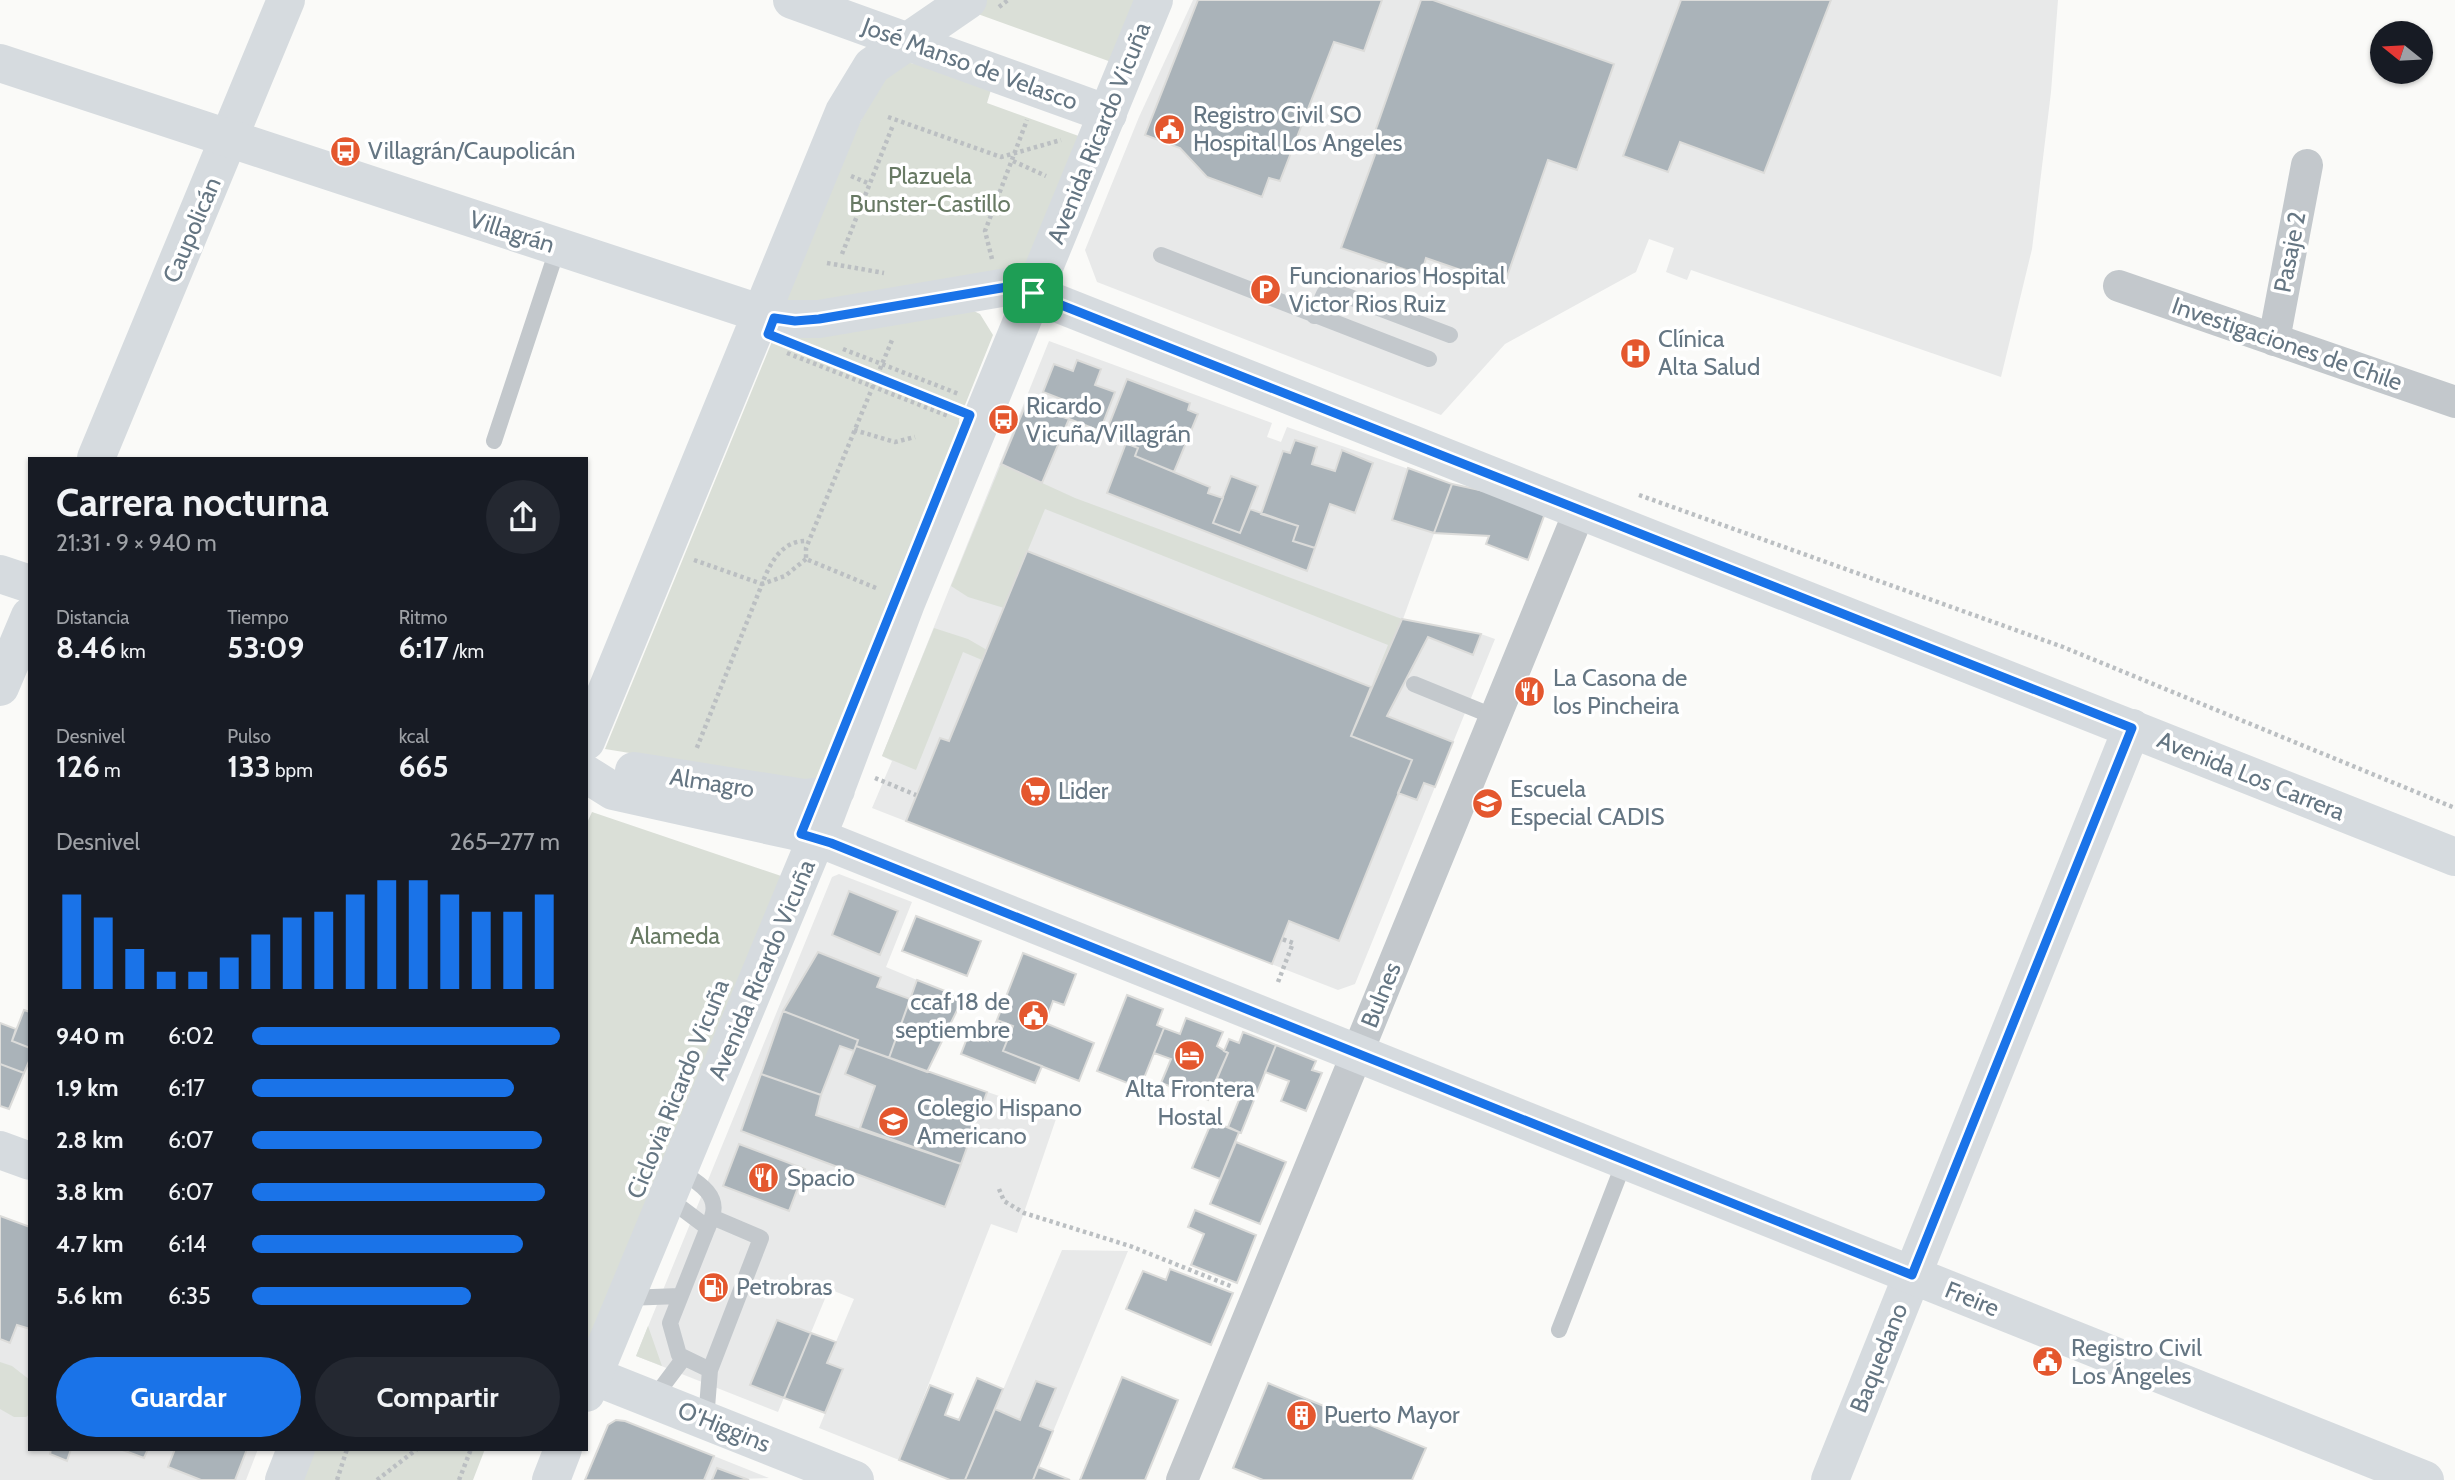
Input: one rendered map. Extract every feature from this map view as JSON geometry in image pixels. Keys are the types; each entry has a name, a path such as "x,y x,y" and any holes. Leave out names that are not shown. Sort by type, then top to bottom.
{"main road":[{"name":"Caupolicán","path":"96,457 286,0"},
{"name":"José Manso de Velasco","path":"792,0 1108,114"},
{"path":"588,736 849,102 872,66 968,0"},
{"name":"Avenida Ricardo Vicuña","path":"589,1381 626,1298 836,790 906,603 972,402 1033,293 1154,0"},
{"name":"Villagrán","path":"0,63 761,314 805,320 1013,286 1033,293"},
{"name":"Avenida Los Carrera","path":"1033,293 2455,857"},
{"path":"948,298 973,305 990,320 996,341 999,364 972,402"},
{"path":"0,574 28,582"},
{"path":"0,687 28,621"},
{"name":"Baquedano","path":"1830,1480 2132,728"},
{"name":"Almagro","path":"588,768 618,769 804,798 821,796 836,790"},
{"name":"Almagro","path":"588,775 613,791 817,837"},
{"name":"Freire","path":"817,837 2425,1480"},
{"path":"0,1150 28,1160"},
{"name":"O'Higgins","path":"589,1381 653,1399 855,1480"},
{"path":"284,1480 295,1451"},
{"path":"551,1480 563,1451"}],"street":[{"name":"Pasaje 2","path":"2274,340 2307,165"},
{"name":"Investigaciones de Chile","path":"2119,286 2455,402"},
{"name":"Bulnes","path":"1182,1480 1580,510"}],"lane":[{"path":"494,441 558,247"},
{"path":"1161,255 1429,359"},
{"path":"1314,316 1324,294 1339,293 1450,335"},
{"path":"1414,684 1495,717"},
{"path":"1559,1330 1625,1160"},
{"path":"673,1184 698,1183 714,1200 716,1207 670,1323 679,1355 710,1370"},
{"path":"673,1184 710,1223 761,1238 710,1370 706,1420"},
{"path":"626,1298 680,1296"},
{"path":"653,1399 683,1359"}],"path":[{"path":"888,117 1001,157 1013,158 1056,181"},
{"path":"994,267 985,231 1027,120"},
{"path":"842,254 892,125"},
{"path":"1013,158 1068,137"},
{"path":"842,172 870,184"},
{"path":"827,263 893,275"},
{"path":"687,557 762,584 785,576 806,559 807,541 894,336"},
{"path":"838,347 972,402"},
{"path":"786,352 957,419"},
{"path":"812,352 877,378 972,402"},
{"path":"855,430 895,442 915,437"},
{"path":"1634,494 2063,648 2455,808"},
{"path":"694,754 762,584 777,555 792,542 807,541"},
{"path":"806,559 887,593"},
{"path":"883,782 916,795"},
{"path":"1278,982 1293,943 1282,939"},
{"path":"999,1189 1004,1201 1024,1213 1130,1246 1257,1297"},
{"path":"337,1480 346,1451"},
{"path":"377,1480 414,1451"},
{"path":"459,1480 470,1451"}],"shaded area":[{"path":"1193,0 2058,0 2051,92 2032,249 2001,377 1691,270 1687,280 1666,272 1674,248 1649,239 1636,272 1505,344 1441,415 1097,282 1085,250 1139,117"},
{"path":"1049,341 1272,423 1267,437 1281,442 1287,427 1452,484 1403,619 1495,639 1355,984 1338,990 872,808 892,761 882,756"},
{"path":"839,874 912,902 886,967 917,980 889,1058 1057,1116 1017,1233 991,1224 899,1460 819,1428 843,1370 827,1363 854,1299 829,1289 778,1412 636,1356 832,877"},
{"path":"0,1216 28,1226 28,1451 257,1451 246,1480 0,1480"},
{"path":"1062,1250 1128,1251 1033,1480 965,1480"},
{"path":"714,1456 769,1478 704,1480"}],"green space":[{"path":"978,0 1140,0 1114,63 964,9"},
{"name":"Plazuela Bunster-Castillo","path":"891,59 994,80 987,103 1087,139 1026,287 769,307"},
{"path":"959,304 980,314 993,335 959,420 960,435 822,781 790,779 605,749 780,322"},
{"path":"1001,464 1075,498 1402,619 1371,687 1388,645 1045,509 1004,608 968,597 951,586"},
{"path":"934,628 968,639 987,650 982,660 963,652 916,770 882,756"},
{"name":"Alameda","path":"592,812 793,880 588,1341 588,821"},
{"path":"648,1326 662,1366 636,1356"},
{"path":"0,1362 12,1366 28,1378 28,1416 14,1417 0,1409"},
{"path":"314,1451 484,1451 473,1480 302,1480"}],"building":[{"path":"1198,0 1382,0 1364,51 1334,42 1280,181 1269,178 1262,197 1207,177 1180,148 1145,135"},
{"path":"1421,0 1433,0 1614,64 1577,170 1548,160 1504,285 1426,258 1421,275 1341,248 1376,152 1369,149"},
{"path":"1681,0 1831,0 1764,173 1680,142 1668,172 1623,156"},
{"path":"1077,360 1101,369 1095,385 1115,392 1100,431 1059,415 1064,400 1043,392 1054,364 1073,371"},
{"path":"1127,379 1190,403 1188,410 1198,414 1174,472 1135,456 1138,448 1105,435"},
{"path":"1026,404 1069,419 1042,483 1001,464"},
{"path":"1295,440 1317,447 1312,464 1335,471 1342,450 1373,463 1355,513 1330,504 1315,548 1293,541 1298,526 1261,514 1283,451 1290,453"},
{"path":"1126,443 1138,448 1135,456 1210,487 1208,493 1223,498 1213,523 1240,533 1250,509 1298,526 1293,541 1315,548 1307,571 1107,493"},
{"path":"1408,468 1452,484 1434,533 1392,520"},
{"path":"1231,476 1258,486 1240,533 1213,523"},
{"path":"1452,484 1548,505 1528,560 1486,544 1489,536 1434,533"},
{"path":"1027,551 1371,687 1351,736 1412,760 1339,941 1289,921 1272,964 906,821 940,738 949,741"},
{"path":"1402,619 1481,634 1473,655 1428,637 1387,716 1453,742 1435,787 1424,783 1417,800 1398,793 1412,760 1351,736"},
{"path":"849,891 898,911 880,955 832,935"},
{"path":"916,916 981,941 967,976 902,951"},
{"path":"818,952 881,977 877,987 910,999 889,1058 856,1046 858,1040 783,1011"},
{"path":"1023,953 1076,974 1064,1005 1053,1001 1045,1023 1094,1043 1079,1081 1003,1051 1013,1026 997,1020"},
{"path":"917,980 963,998 927,1072 889,1058"},
{"path":"1127,995 1163,1009 1157,1025 1164,1028 1140,1088 1097,1071"},
{"path":"24,1010 28,1011 28,1047 12,1041"},
{"path":"783,1011 858,1040 854,1051 840,1046 821,1095 761,1074"},
{"path":"1186,1018 1223,1032 1217,1046 1228,1053 1208,1100 1161,1083 1171,1059 1154,1053 1164,1028 1180,1034"},
{"path":"997,1020 1013,1026 1003,1051 1042,1066 1035,1083 961,1054 969,1033 988,1041"},
{"path":"0,1023 16,1029 12,1041 28,1047 28,1064 24,1073 0,1064"},
{"path":"1243,1032 1276,1045 1241,1133 1228,1127 1243,1090 1216,1080 1228,1053 1224,1051 1229,1039 1239,1043"},
{"path":"1276,1045 1316,1061 1312,1070 1322,1073 1306,1111 1281,1101 1289,1081 1265,1072"},
{"path":"856,1046 987,1092 961,1164 860,1128 875,1086 845,1074"},
{"path":"0,1064 24,1073 9,1109 0,1106"},
{"path":"761,1074 821,1095 816,1115 961,1164 945,1207 741,1131"},
{"path":"1212,1121 1239,1132 1220,1179 1192,1168"},
{"path":"1236,1142 1286,1162 1260,1224 1210,1204"},
{"name":"Spacio","path":"739,1144 805,1169 789,1211 723,1186"},
{"path":"1195,1210 1256,1235 1237,1283 1191,1265 1204,1234 1188,1227"},
{"path":"0,1216 28,1226 28,1328 17,1325 10,1343 0,1339"},
{"path":"1170,1269 1233,1293 1211,1345 1126,1309 1143,1271 1166,1280"},
{"path":"777,1320 811,1333 784,1398 750,1385"},
{"path":"811,1333 836,1342 827,1363 843,1369 825,1413 784,1398"},
{"path":"1122,1377 1178,1400 1145,1480 1080,1480"},
{"path":"977,1378 1003,1389 965,1480 950,1480 899,1460 930,1385 953,1394 945,1415 959,1420"},
{"path":"1036,1381 1056,1388 1040,1426 1053,1431 1033,1480 965,1480 995,1409 1020,1420"},
{"name":"Puerto Mayor","path":"1268,1383 1426,1448 1412,1480 1263,1480 1233,1468"},
{"path":"616,1420 625,1421 714,1456 704,1480 585,1480 608,1425"},
{"path":"51,1451 70,1451 67,1461 50,1454"},
{"path":"125,1451 147,1451 144,1458"},
{"path":"174,1451 246,1451 235,1480 201,1480 168,1467"},
{"path":"1038,1467 1070,1480 1033,1480"},
{"path":"717,1468 749,1480 712,1480"}],"place":[{"name":"Registro Civil SO Hospital Los Angeles","path":"1170,129"},
{"name":"Villagrán/Caupolicán","path":"345,151"},
{"name":"Funcionarios Hospital Victor Rios Ruiz","path":"1266,290"},
{"name":"Clínica Alta Salud","path":"1635,353"},
{"name":"Ricardo Vicuña/Villagrán","path":"1003,420"},
{"name":"La Casona de los Pincheira","path":"1530,692"},
{"name":"Lider","path":"1035,791"},
{"name":"Escuela Especial CADIS","path":"1487,803"},
{"name":"ccaf 18 de septiembre","path":"1033,1016"},
{"name":"Alta Frontera Hostal","path":"1190,1055"},
{"name":"Colegio Hispano Americano","path":"894,1122"},
{"name":"Spacio","path":"764,1178"},
{"name":"Petrobras","path":"713,1287"},
{"name":"Registro Civil Los Ángeles","path":"2048,1362"},
{"name":"Puerto Mayor","path":"1301,1415"}],"route":[{"path":"1013,286 1033,293 2132,728 1912,1275 817,837 801,834 970,415 768,334 774,318 795,321 819,319 1013,286"}]}
